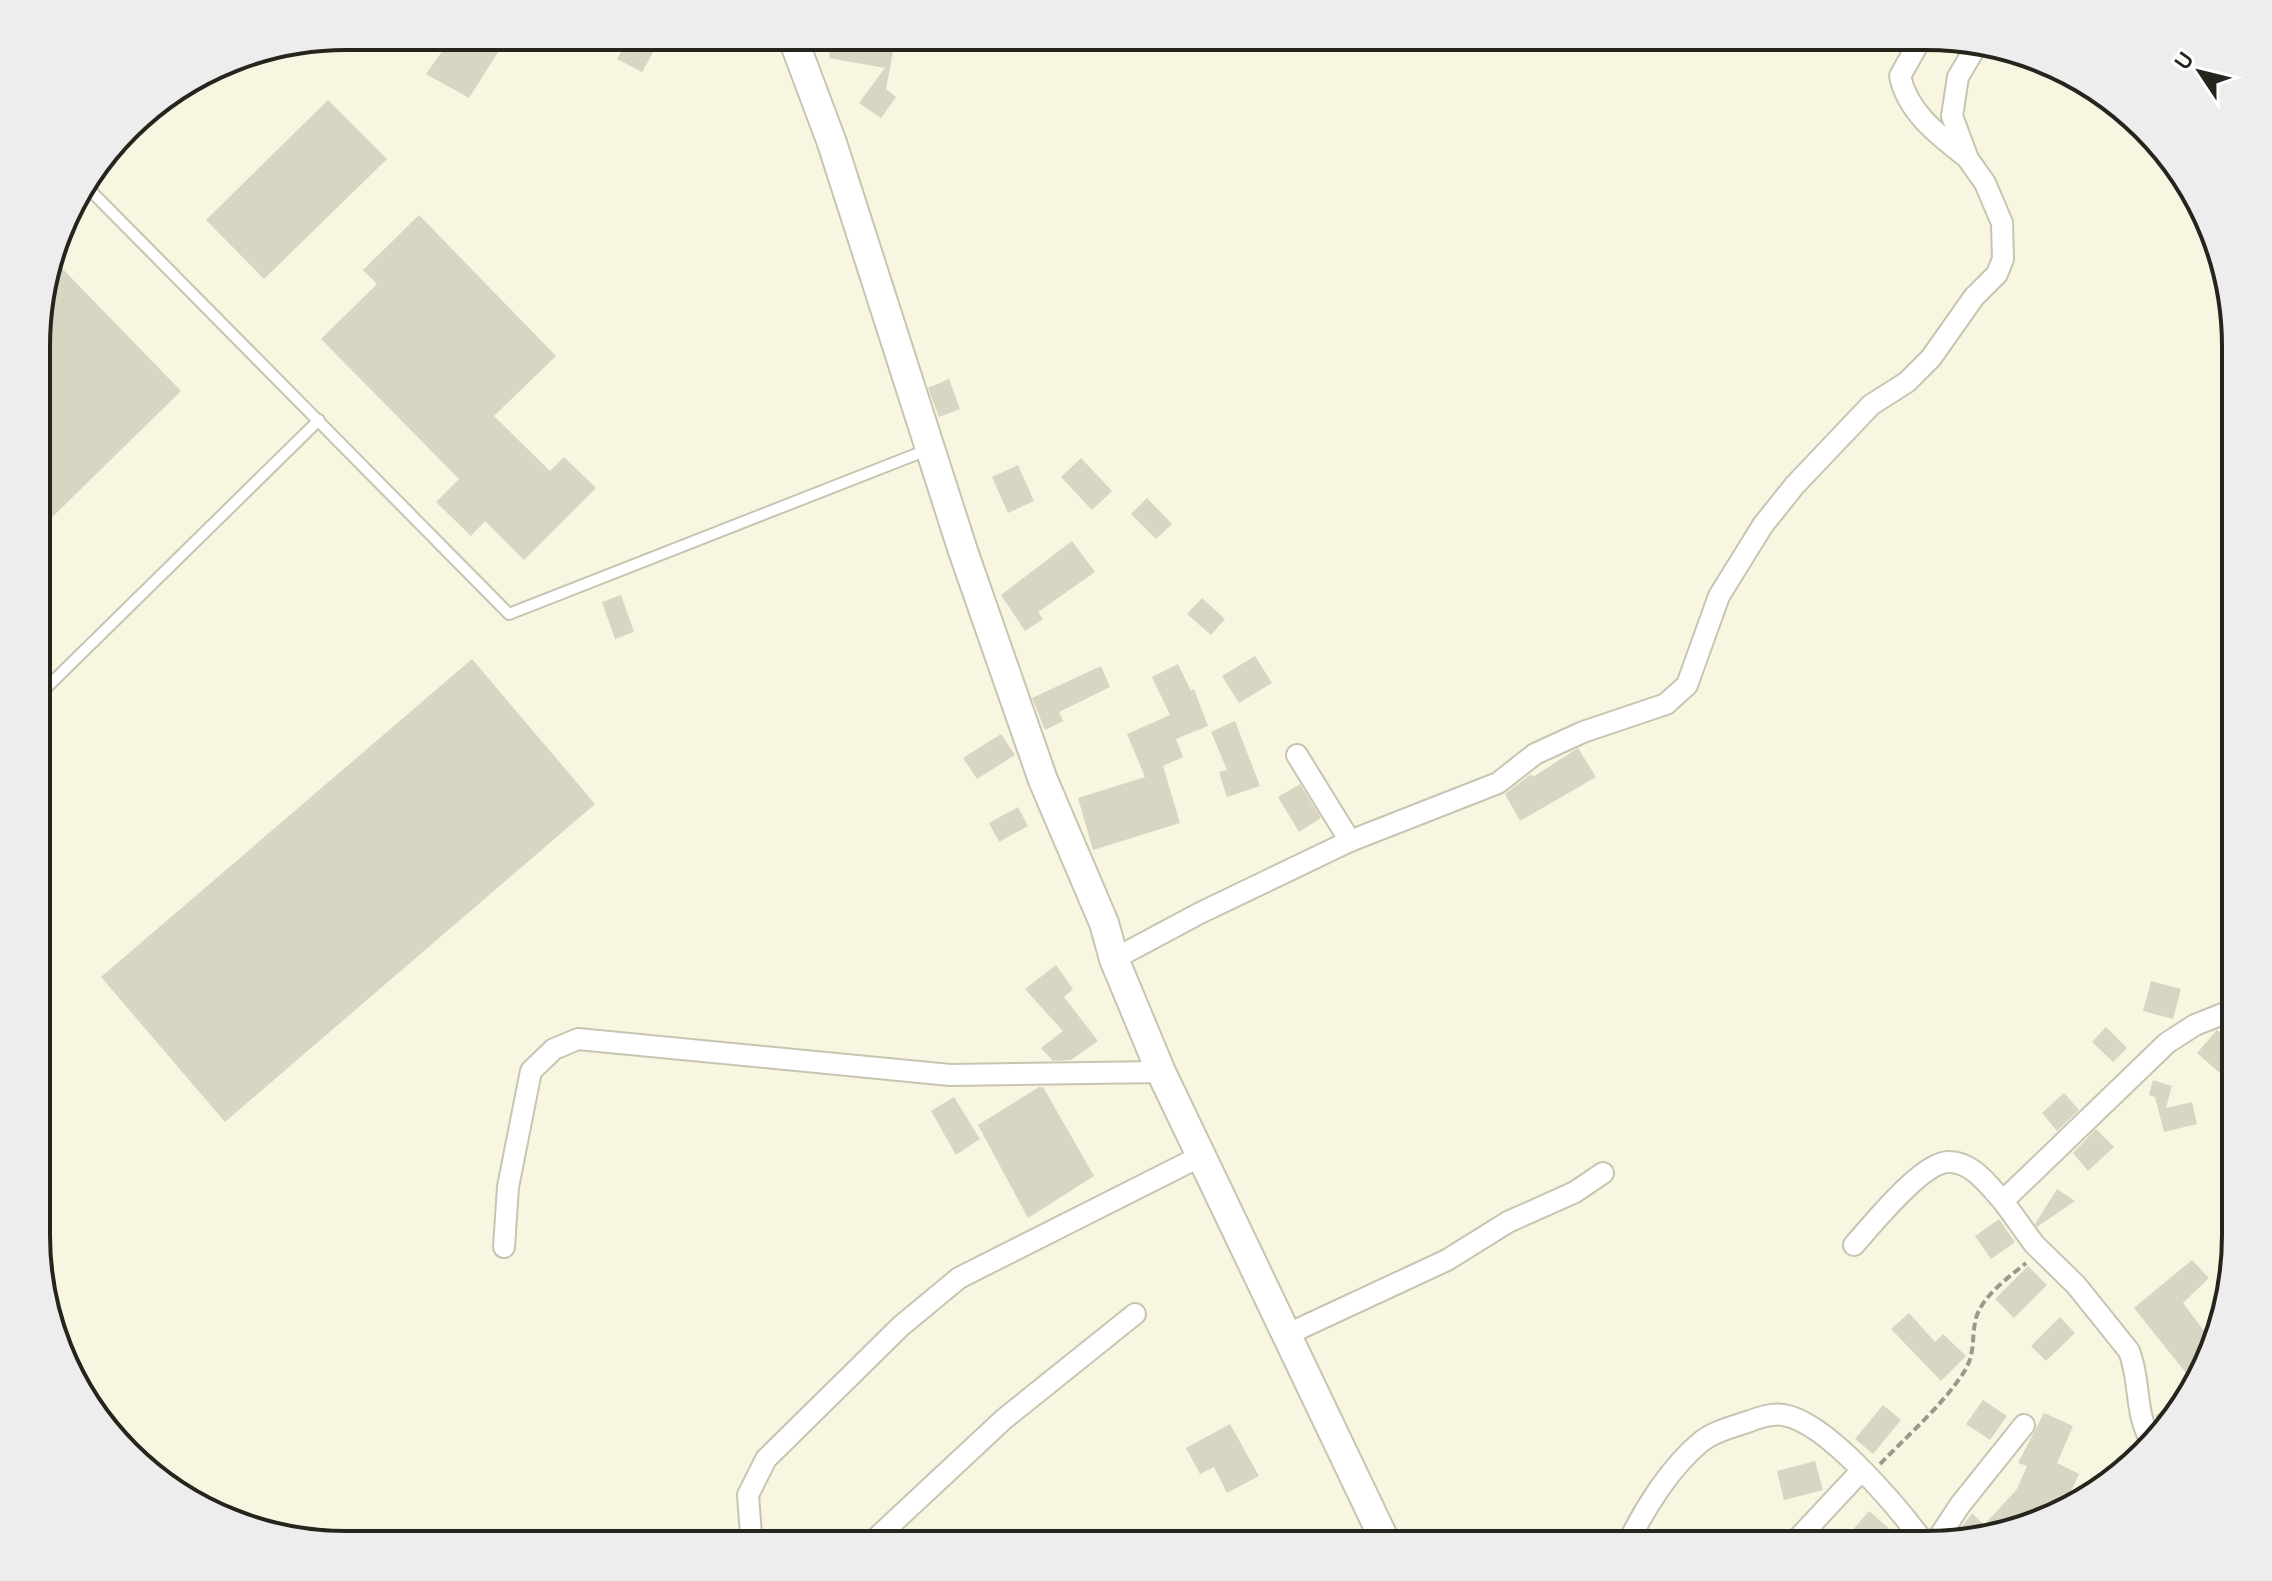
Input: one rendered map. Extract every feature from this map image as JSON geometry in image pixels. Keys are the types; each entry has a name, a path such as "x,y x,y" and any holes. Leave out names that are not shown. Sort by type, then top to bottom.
{"street":[{"path":"797,50 832,143 933,448 963,551 1043,780 1104,923 1114,959 1161,1072 1380,1531"},
{"path":"1915,50 1900,76 1904,98 1941,137 1968,159"},
{"path":"1114,959 1200,913 1350,841 1484,789 1535,754 1583,732 1666,704 1687,685 1719,596 1763,525 1795,485 1871,405 1907,382 1931,358 1974,297 1997,274 2003,259 2002,223 1990,193 1968,159 1952,116 1958,77 1971,54"},
{"path":"1297,755 1350,841"},
{"path":"2003,1201 2167,1043 2195,1025 2222,1014"},
{"path":"504,1247 508,1187 531,1071 554,1049 578,1039 950,1075 1161,1072"},
{"path":"751,1531 748,1495 766,1459 901,1326 959,1278 1203,1155"},
{"path":"1854,1245 1907,1189 1933,1167 1948,1162 1976,1172 2129,1351 2134,1363 2137,1406 2147,1431"},
{"path":"1288,1334 1447,1260 1508,1222 1575,1192 1603,1173"},
{"path":"884,1531 1004,1419 1135,1314"},
{"path":"1635,1531 1646,1510 1703,1441 1761,1417 1783,1415 1806,1424 1864,1474 1916,1531"},
{"path":"1945,1530 2024,1425"},
{"path":"1806,1531 1864,1474"}],"lane":[{"path":"93,193 509,614 933,448"},
{"path":"50,684 319,420"}],"path":[{"path":"1864,1474 1954,1386 1974,1355 1976,1318 1982,1306 1995,1289 2041,1251"}],"building":[{"path":"443,50 499,50 469,98 426,74"},
{"path":"622,50 654,50 642,72 617,59"},
{"path":"830,50 893,50 886,89 896,97 881,118 859,103 885,68 829,58"},
{"path":"328,100 387,159 264,279 206,220"},
{"path":"419,215 556,356 494,416 550,471 564,457 596,488 524,560 485,521 471,536 436,502 459,479 321,339 377,284 363,270"},
{"path":"61,267 181,391 50,519 50,346"},
{"path":"949,379 960,409 939,417 928,388"},
{"path":"1081,458 1112,491 1092,510 1061,477"},
{"path":"1018,465 1034,501 1008,513 992,477"},
{"path":"1147,498 1172,524 1156,539 1131,514"},
{"path":"1072,541 1095,572 1038,612 1043,619 1025,631 1001,595"},
{"path":"621,595 634,632 615,639 602,602"},
{"path":"1202,598 1225,619 1211,635 1187,614"},
{"path":"1255,656 1272,683 1239,703 1222,676"},
{"path":"472,659 595,804 225,1122 101,977"},
{"path":"1178,664 1191,691 1194,689 1208,726 1176,739 1183,757 1163,766 1180,823 1093,850 1078,798 1145,777 1127,734 1170,715 1152,677"},
{"path":"1101,666 1110,687 1059,712 1063,721 1045,730 1032,698"},
{"path":"1235,721 1260,786 1227,797 1219,772 1227,770 1211,732"},
{"path":"1001,734 1015,755 977,779 963,758"},
{"path":"1578,748 1596,777 1520,821 1505,794 1531,774 1533,777"},
{"path":"1300,784 1321,818 1299,832 1278,797"},
{"path":"1018,807 1028,826 999,842 989,823"},
{"path":"1056,965 1073,989 1064,997 1098,1041 1071,1060 1053,1061 1041,1048 1063,1031 1025,989"},
{"path":"2151,981 2181,989 2173,1019 2143,1011"},
{"path":"2106,1027 2127,1048 2113,1062 2092,1042"},
{"path":"2217,1030 2222,1035 2222,1073 2221,1074 2197,1053"},
{"path":"2153,1080 2172,1086 2166,1108 2192,1102 2197,1124 2164,1132 2155,1097 2149,1095"},
{"path":"1043,1087 1094,1176 1028,1218 978,1125"},
{"path":"2064,1093 2079,1110 2057,1131 2042,1113"},
{"path":"954,1097 980,1139 956,1155 931,1111"},
{"path":"2096,1129 2114,1147 2088,1171 2073,1153"},
{"path":"2057,1189 2075,1201 2037,1227 2035,1224"},
{"path":"1999,1219 2015,1242 1991,1259 1975,1236"},
{"path":"2192,1260 2209,1278 2183,1303 2205,1332 2187,1374 2134,1308"},
{"path":"2028,1266 2047,1285 2014,1318 1995,1299"},
{"path":"1909,1313 1935,1342 1943,1334 1966,1356 1941,1381 1891,1329"},
{"path":"2060,1317 2075,1333 2046,1361 2031,1346"},
{"path":"1983,1400 2007,1416 1990,1440 1966,1424"},
{"path":"1883,1405 1901,1420 1873,1454 1855,1439"},
{"path":"2044,1413 2073,1426 2057,1463 2079,1474 2070,1493 2021,1515 1984,1525 2017,1489 2027,1466 2018,1463"},
{"path":"1230,1424 1259,1476 1227,1493 1214,1467 1200,1474 1186,1448"},
{"path":"1815,1461 1823,1490 1784,1500 1777,1471"},
{"path":"1869,1511 1892,1531 1852,1531"},
{"path":"1972,1513 1984,1525 1961,1528"}]}
